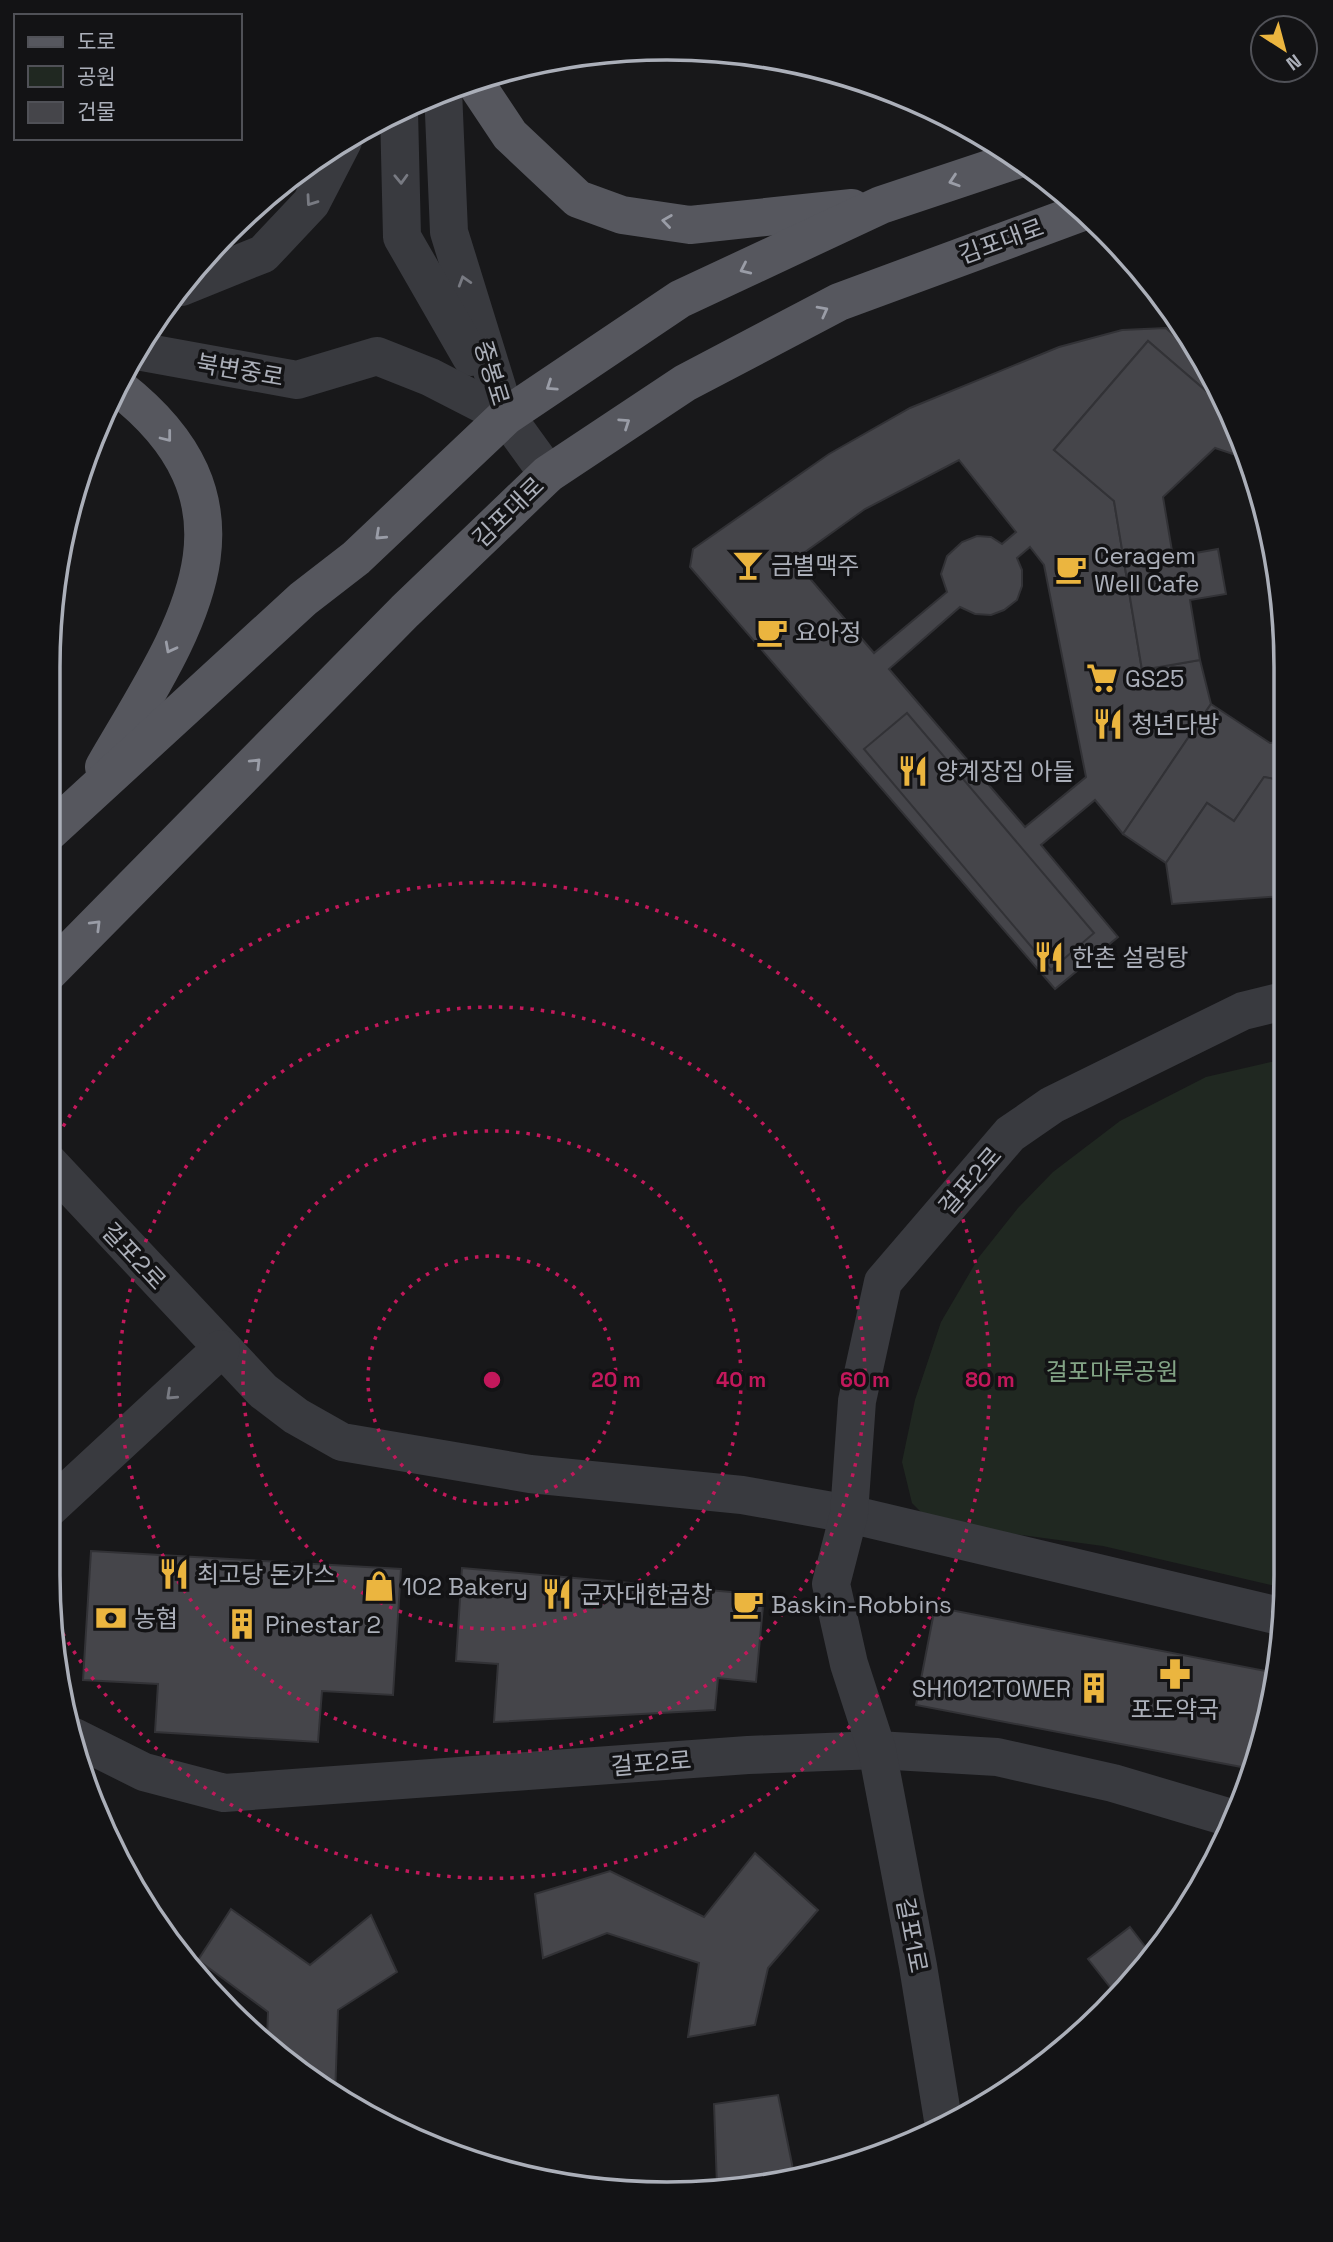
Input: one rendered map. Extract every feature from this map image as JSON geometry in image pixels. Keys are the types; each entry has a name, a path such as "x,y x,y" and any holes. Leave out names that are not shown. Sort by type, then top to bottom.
{"main road":[{"path":"480,89 510,135 578,199 622,215 690,225 881,205"},
{"path":"60,822 303,599 356,558 506,416 680,299 881,205 1006,163"},
{"name":"김포대로","path":"60,961 405,611 548,474 685,383 839,302 1073,216"},
{"path":"83,802 190,609 204,558 205,523 199,493 187,464 166,434 125,393"}],"street":[{"name":"중봉로","path":"444,102 449,233 506,416"},
{"name":"중봉로","path":"399,121 402,237 506,416"},
{"path":"199,280 262,254 311,203 333,160"},
{"name":"북변중로","path":"147,353 297,380 377,356 430,377 506,416 548,474"},
{"name":"걸포2로","path":"849,1514 857,1401 883,1282 1010,1134 1052,1105 1243,1011 1274,1003"},
{"name":"걸포2로","path":"60,1176 263,1391 296,1416 342,1442 530,1474 742,1495 849,1514 1272,1614"},
{"path":"60,1498 221,1349"},
{"name":"걸포1로","path":"849,1514 831,1584 849,1664 877,1750 918,1966 942,2116"},
{"name":"걸포2로","path":"83,1741 144,1772 223,1793 748,1755 877,1750 997,1756 1114,1783 1224,1816"}],"green space":[{"name":"걸포마루공원","path":"1274,1061 1274,1586 1103,1546 932,1523 912,1503 902,1462 915,1400 941,1322 979,1257 1018,1208 1053,1172 1120,1121 1206,1077"}],"building":[{"path":"1166,328 1176,337 1208,393 1148,341 1054,450 1114,501 1142,670 1200,660 1211,704 1123,834 1095,800 1041,845 1118,937 1055,989 690,567 693,549 829,454 910,408 1059,347 1122,330","holes":["959,460 1016,532 1002,544 991,537 977,536 962,542 947,556 941,574 947,592 874,653 794,560 865,509","1030,547 1044,565 1086,777 1025,827 889,669 960,607 975,614 991,615 1004,610 1017,600 1022,586 1022,570 1017,558"]},
{"path":"1148,341 1208,393 1235,455 1215,448 1163,497 1173,557 1218,549 1226,594 1190,600 1200,660 1142,670 1114,501 1054,450"},
{"path":"1211,704 1270,743 1274,742 1274,779 1264,777 1234,821 1207,803 1166,863 1123,834"},
{"path":"907,713 1094,933 1051,970 864,749"},
{"path":"1264,777 1274,779 1274,897 1172,904 1166,863 1207,803 1234,821"},
{"name":"Pinestar 2","path":"91,1551 401,1569 393,1695 322,1691 318,1742 155,1732 158,1684 83,1680"},
{"path":"462,1568 764,1595 756,1682 718,1678 715,1710 494,1722 498,1664 456,1661"},
{"name":"SH1012TOWER","path":"935,1607 1266,1671 1253,1733 1242,1767 916,1705"},
{"path":"755,1853 818,1910 768,1968 755,2025 688,2037 699,1963 607,1933 543,1958 535,1894 610,1871 704,1917"},
{"path":"231,1909 310,1965 371,1915 397,1972 338,2010 335,2084 267,2033 268,2012 198,1960"},
{"path":"1130,1927 1146,1948 1111,1989 1088,1959"},
{"path":"778,2095 793,2169 717,2180 714,2104"}],"place":[{"name":"금별맥주","path":"748,565"},
{"name":"Ceragem Well Cafe","path":"1071,569"},
{"name":"요아정","path":"772,632"},
{"name":"GS25","path":"1102,678"},
{"name":"청년다방","path":"1108,724"},
{"name":"양계장집 아들","path":"913,771"},
{"name":"한촌 설렁탕","path":"1049,957"},
{"name":"최고당 돈가스","path":"174,1574"},
{"name":"102 Bakery","path":"379,1586"},
{"name":"군자대한곱창","path":"557,1594"},
{"name":"Baskin-Robbins","path":"748,1604"},
{"name":"농협","path":"111,1618"},
{"name":"Pinestar 2","path":"242,1624"},
{"name":"포도약국","path":"1175,1674"},
{"name":"SH1012TOWER","path":"1094,1688"}]}
